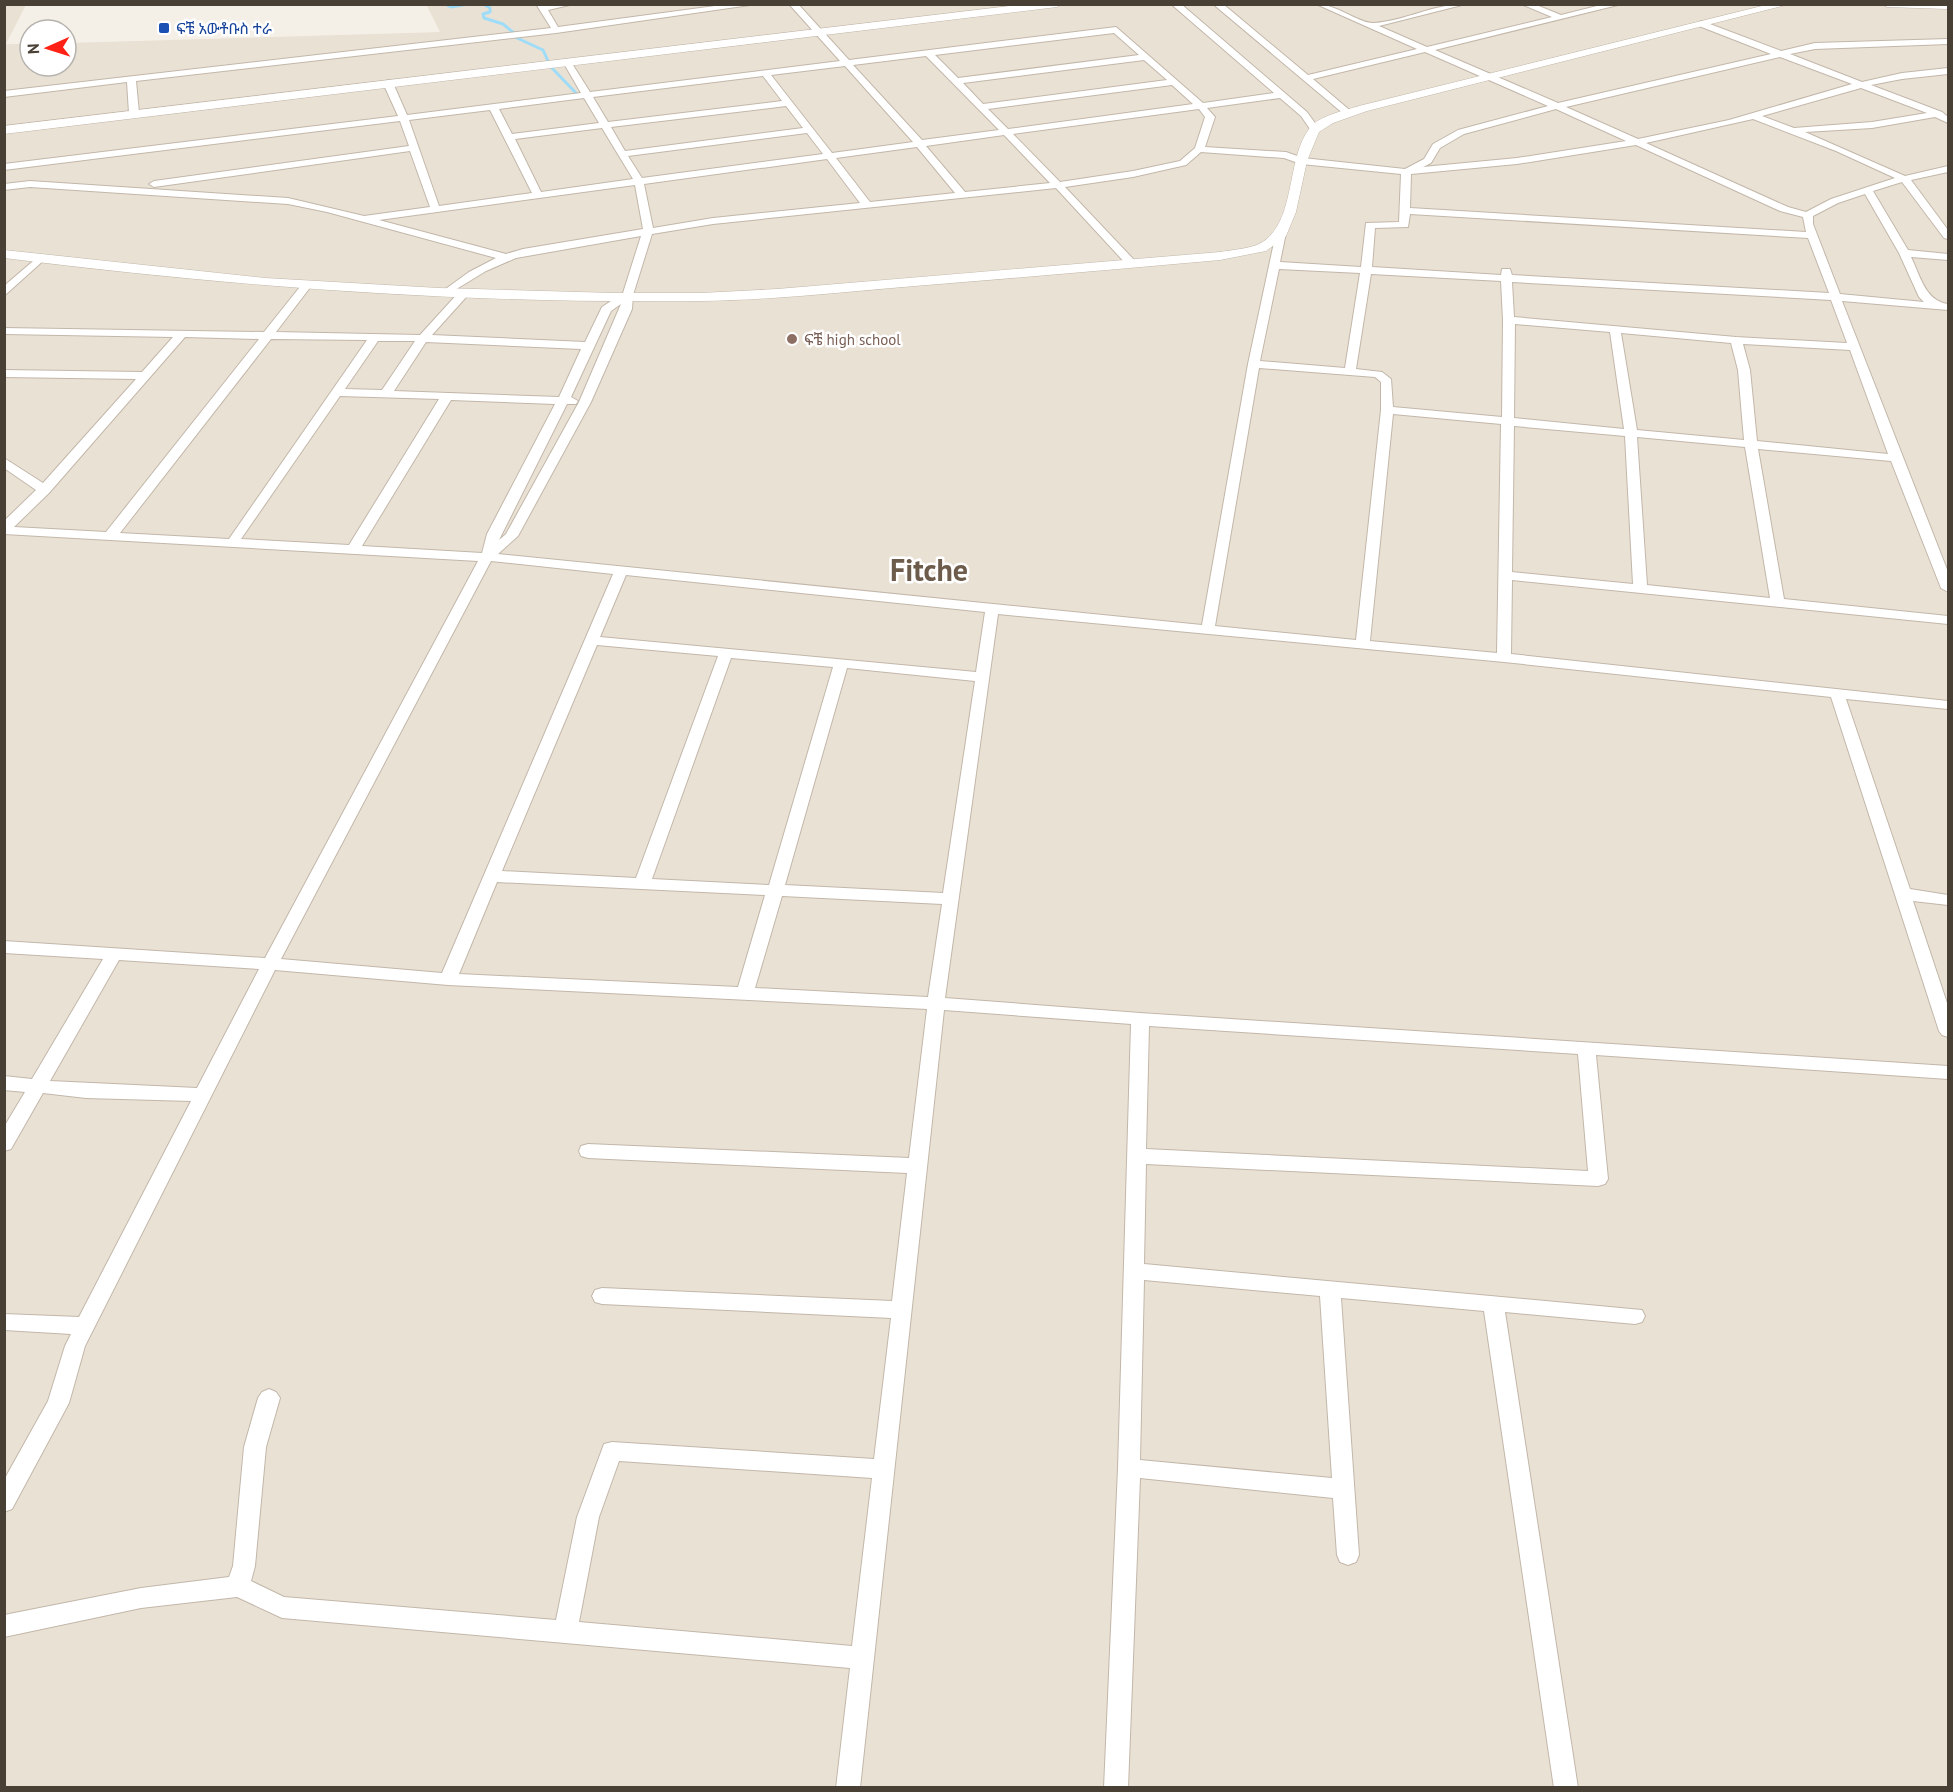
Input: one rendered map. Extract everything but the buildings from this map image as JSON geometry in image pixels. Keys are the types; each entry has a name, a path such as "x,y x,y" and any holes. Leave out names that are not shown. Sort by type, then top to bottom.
{"street":[{"path":"556,30 541,6 570,4"},
{"path":"4,94 556,30 753,4"},
{"path":"794,4 817,33 920,144 962,195"},
{"path":"4,130 1058,4"},
{"path":"1175,4 1304,114 1315,130"},
{"path":"1217,4 1348,113"},
{"path":"1320,4 1557,106 1784,209 1808,215"},
{"path":"1370,26 1462,4"},
{"path":"1525,4 1561,18"},
{"path":"1307,78 1618,4"},
{"path":"1208,628 1274,261 1281,232 1290,212 1301,161 1315,130 1329,120 1348,113 1785,4"},
{"path":"1887,4 1948,6"},
{"path":"1702,24 1948,120"},
{"path":"4,166 1116,30 1202,107 1210,117 1199,149 1183,163 1133,174 1058,185 713,221 648,231 505,257 468,274 445,293"},
{"path":"1406,172 1428,161 1436,146 1461,132 1557,106 1815,46 1948,41"},
{"path":"928,54 1008,133 1132,264"},
{"path":"956,81 1146,57"},
{"path":"487,557 511,536 585,402 626,309 628,295 648,231 639,182 567,62"},
{"path":"1199,149 1286,155 1301,161 1406,172 1516,161 1638,142 1754,116 1860,85 1902,76 1948,71"},
{"path":"766,74 867,205"},
{"path":"131,78 134,114"},
{"path":"982,108 1174,82"},
{"path":"388,83 403,117 435,208"},
{"path":"362,219 1280,95"},
{"path":"509,137 788,103"},
{"path":"493,106 538,195"},
{"path":"1792,130 1872,125 1948,114"},
{"path":"1754,116 1905,179 1948,236"},
{"path":"623,154 808,130"},
{"path":"118,189 414,148"},
{"path":"1808,215 1816,208 1868,190 1948,169"},
{"path":"1350,372 1370,225 1404,225 1406,172"},
{"path":"4,187 30,184 288,201 328,209 505,257"},
{"path":"1868,190 1904,253 1924,297"},
{"path":"1404,211 1812,235"},
{"path":"1808,215 1812,235 1854,347 1948,588"},
{"path":"4,254 205,278 307,285 445,293 703,297 1220,256 1261,248 1281,232"},
{"path":"1904,253 1948,257"},
{"path":"4,293 39,259"},
{"path":"1274,261 1924,297 1945,304"},
{"path":"1504,658 1509,320 1506,275"},
{"path":"110,536 307,285"},
{"path":"386,393 423,338 464,293"},
{"path":"1834,293 1945,304"},
{"path":"4,1502 58,1402 75,1346 270,964 487,557 494,534 563,401 606,309 628,295"},
{"path":"1509,320 1736,340 1854,347"},
{"path":"4,330 423,338 587,346"},
{"path":"1615,330 1630,433 1640,589"},
{"path":"4,529 44,490 183,333"},
{"path":"233,542 375,338"},
{"path":"1736,340 1744,370 1751,445 1778,603"},
{"path":"1254,364 1378,374 1388,381 1363,644"},
{"path":"4,373 145,376"},
{"path":"339,392 585,402"},
{"path":"353,549 434,422 447,396"},
{"path":"1387,410 1896,458"},
{"path":"4,462 44,490"},
{"path":"4,529 487,557 992,609 1208,628 1948,705"},
{"path":"447,979 621,571"},
{"path":"1506,575 1948,620"},
{"path":"848,1788 936,1003 992,609"},
{"path":"591,640 982,676"},
{"path":"642,884 726,653"},
{"path":"745,994 841,663"},
{"path":"1837,694 1948,1031"},
{"path":"491,876 951,899"},
{"path":"1904,894 1948,900"},
{"path":"4,947 270,964 447,979 936,1003 1140,1019 1948,1071"},
{"path":"4,1144 114,954"},
{"path":"1116,1788 1129,1468 1140,1019"},
{"path":"1136,1156 1598,1179 1586,1048"},
{"path":"4,1083 39,1087 203,1095"},
{"path":"588,1150 918,1166"},
{"path":"1135,1271 1635,1316"},
{"path":"1330,1289 1348,1555"},
{"path":"602,1296 902,1310"},
{"path":"1493,1303 1566,1788"},
{"path":"4,1322 86,1326"},
{"path":"238,1586 244,1566 255,1448 269,1398"},
{"path":"565,1632 588,1517 612,1451 884,1469"},
{"path":"1129,1468 1343,1490"},
{"path":"4,1626 141,1598 238,1586 282,1606 863,1658"}],"shaded area":[{"path":"426,4 1948,5 1948,1787 5,1788 5,5 26,5 6,44 18,44 18,78 78,78 78,43 440,32"}],"waterway":[{"path":"445,4 451,7 468,4"},
{"path":"483,4 490,8 490,12 483,14 484,18 503,24 514,33"},
{"path":"517,38 543,50 548,61"},
{"path":"551,67 576,93"}],"place":[{"name":"ፍቼ አውቶቡስ ተራ","path":"164,28"},
{"name":"ፍቼ high school","path":"792,339"}],"district":[{"name":"Fitche","path":"929,569"}]}
